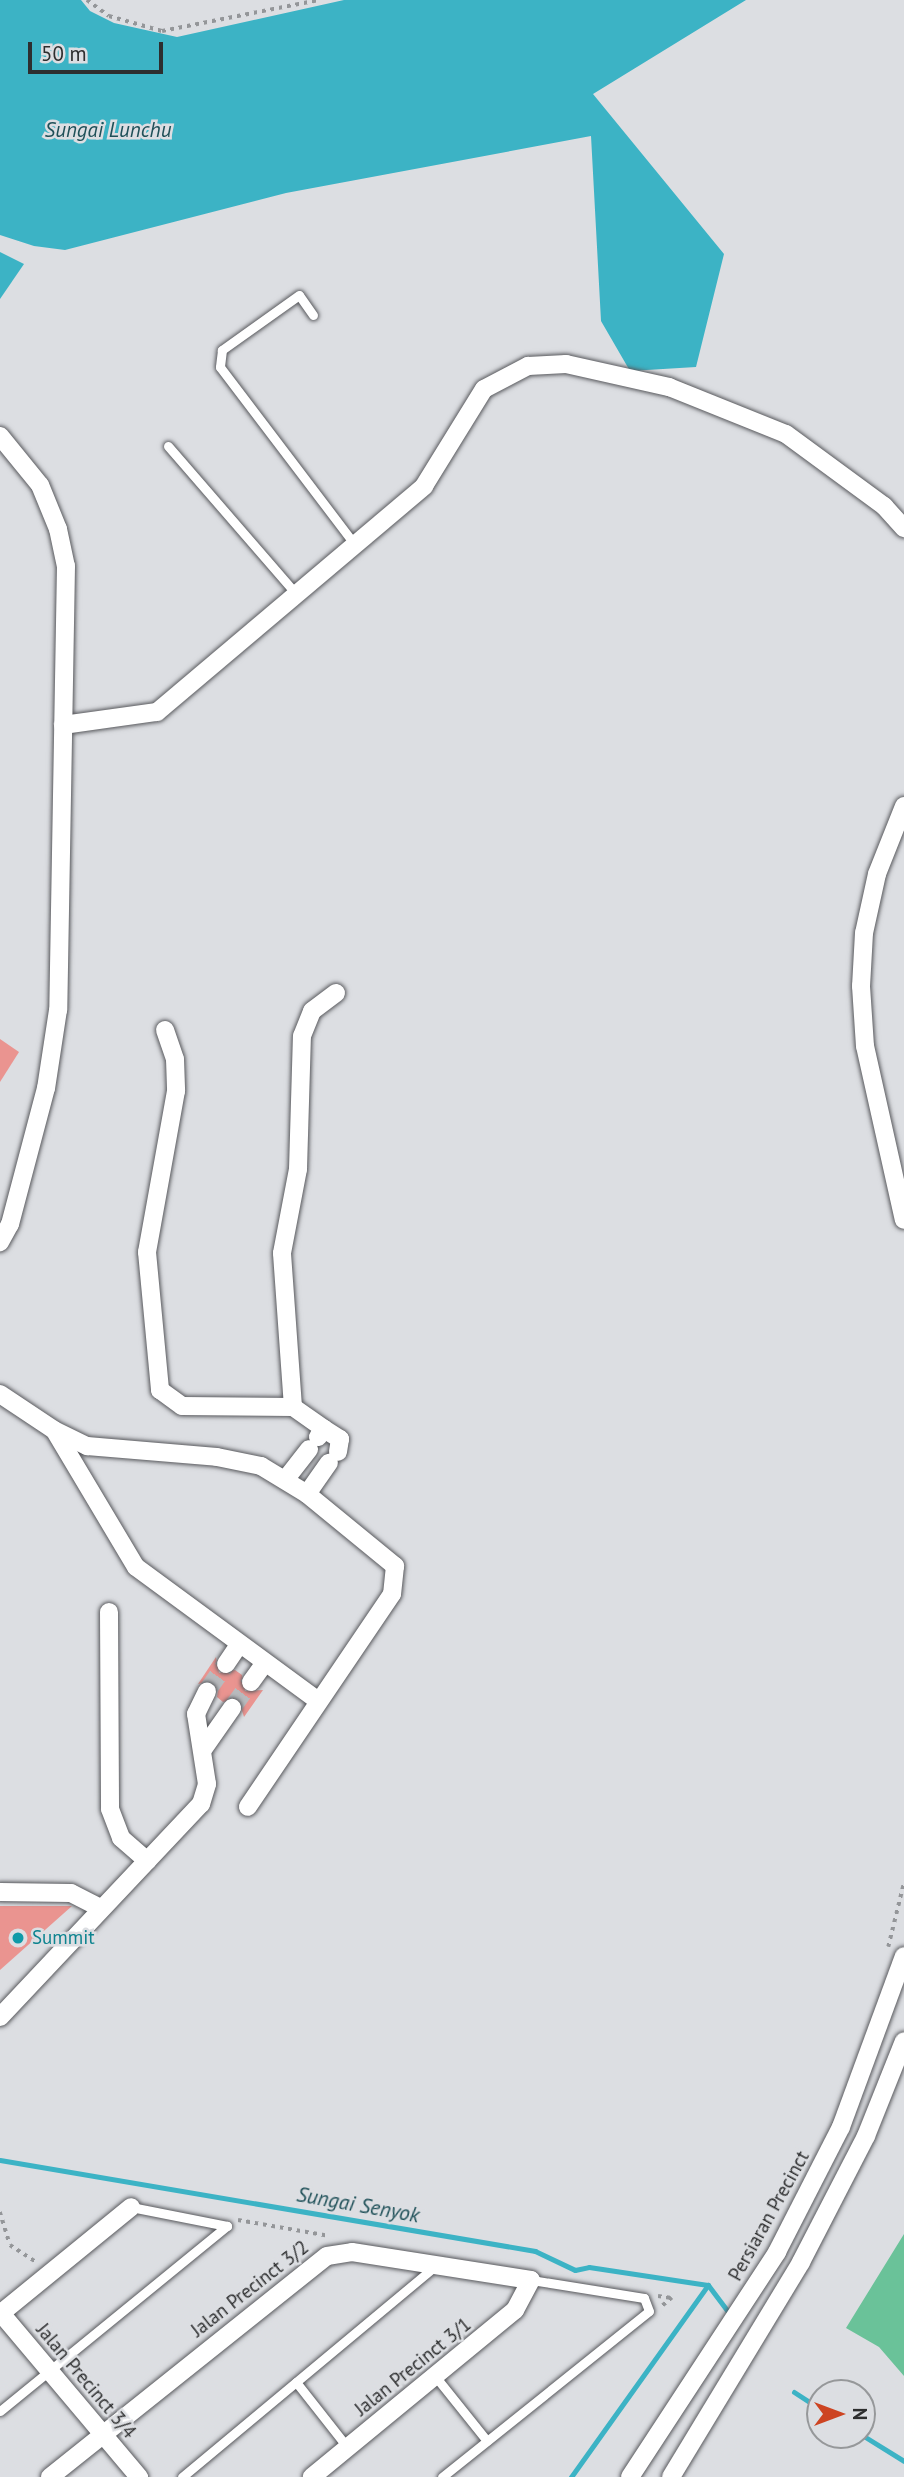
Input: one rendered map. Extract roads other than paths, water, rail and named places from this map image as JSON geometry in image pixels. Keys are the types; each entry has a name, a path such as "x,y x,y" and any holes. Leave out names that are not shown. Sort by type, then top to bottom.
{"street":[{"path":"64,725 158,712 424,486 484,389 528,366 566,364 669,387 786,434 884,506 904,528"},
{"path":"0,436 40,485 66,566 54,1050 10,1223 0,1242"},
{"path":"904,806 877,874 864,933 861,986 865,1046 904,1220"},
{"path":"307,1494 334,1457 340,1439 317,1438 293,1407 282,1252 298,1169 302,1036 312,1011 336,993"},
{"path":"165,1030 175,1059 176,1091 147,1252 160,1390 183,1406 293,1407"},
{"path":"0,1394 54,1430 104,1450 217,1457 261,1466 307,1494 390,1559 398,1573 392,1594 317,1700 248,1807"},
{"path":"54,1430 82,1470 136,1567 317,1700"},
{"path":"285,1479 317,1438"},
{"path":"109,1612 110,1809 121,1838 147,1861"},
{"path":"226,1664 239,1645"},
{"path":"251,1682 265,1663"},
{"path":"0,2017 201,1804 207,1784 204,1748 195,1714 207,1691"},
{"path":"204,1748 232,1708"},
{"path":"0,1892 71,1893 100,1908"},
{"name":"Persiaran Precinct","path":"630,2477 777,2252 841,2127 895,1956"},
{"path":"671,2477 801,2262 866,2136 904,2040"},
{"path":"0,2313 131,2207"},
{"name":"Jalan Precinct 3/2","path":"50,2477 327,2256 352,2252 531,2280"},
{"name":"Jalan Precinct 3/1","path":"312,2477 515,2310 531,2280"},
{"name":"Jalan Precinct 3/4","path":"0,2313 139,2477"}],"lane":[{"path":"313,315 299,295 222,350 220,367 355,545"},
{"path":"169,446 296,594"},
{"path":"0,2411 227,2226 131,2207"},
{"path":"182,2477 436,2265"},
{"path":"442,2477 649,2311 644,2298 531,2280"},
{"path":"435,2376 487,2441"},
{"path":"296,2382 348,2448"}],"water":[{"name":"Sungai Lunchu","path":"0,0 81,0 90,11 114,23 177,37 344,0 746,0 593,94 724,254 696,367 630,371 601,321 591,136 286,193 65,250 34,246 0,235"},
{"path":"0,252 24,264 0,299"}],"waterway":[{"name":"Sungai Senyok","path":"0,2160 535,2251 575,2270 589,2267 708,2285 728,2312"},
{"name":"Sungai Senyok","path":"571,2477 708,2285"},
{"name":"Sungai Senyok","path":"794,2392 806,2400"},
{"name":"Sungai Senyok","path":"876,2444 904,2461"}],"tunnel":[{"path":"207,1691 226,1664"},
{"path":"232,1708 251,1682"}],"place":[{"name":"Summit","path":"18,1938"}]}
